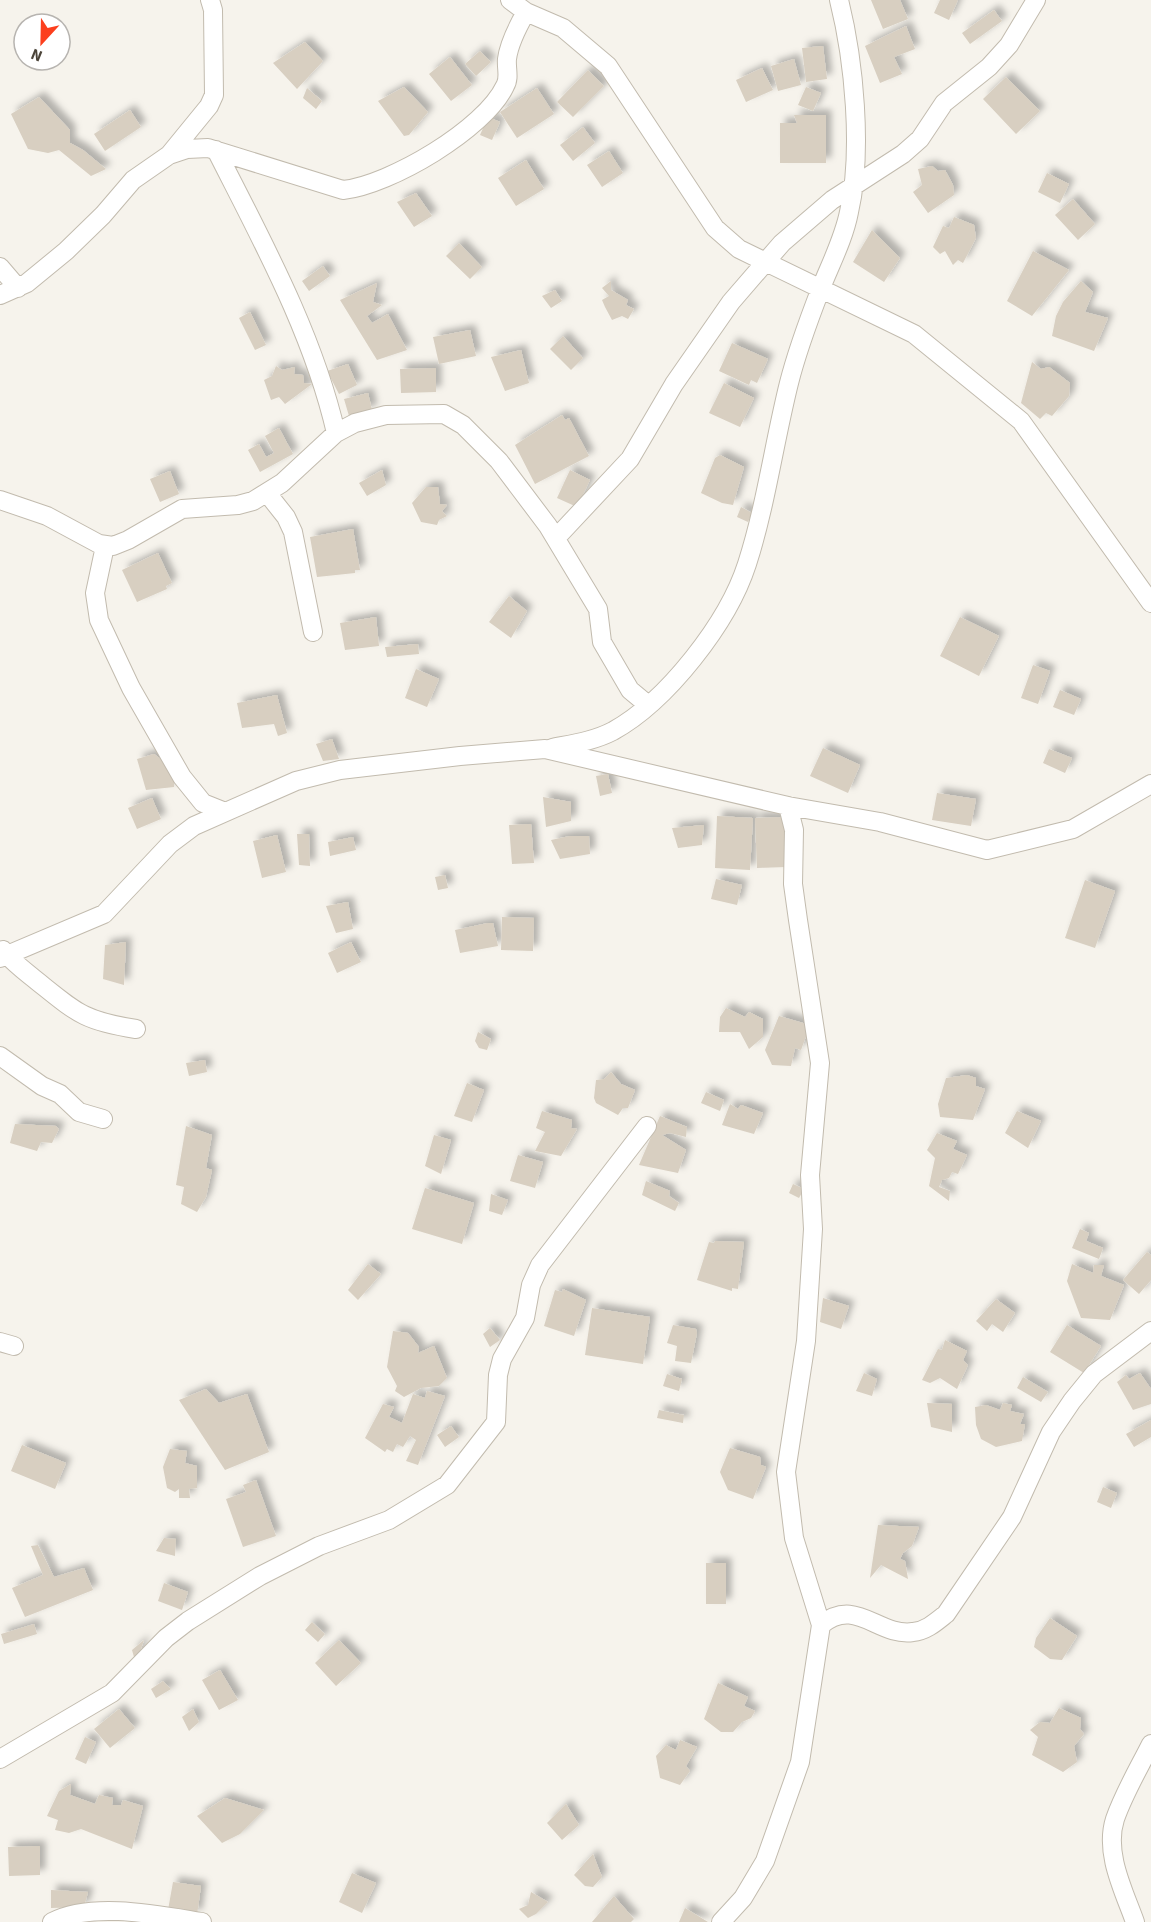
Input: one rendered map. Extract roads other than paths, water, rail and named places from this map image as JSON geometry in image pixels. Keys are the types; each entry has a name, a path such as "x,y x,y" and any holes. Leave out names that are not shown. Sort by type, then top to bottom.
{"street":[{"path":"0,295 18,288 66,251 103,215 133,180 169,155 210,106 214,95 213,10 210,0"},
{"path":"510,0 526,12 563,28 609,66 715,228 739,249 914,334 1021,421 1151,603"},
{"path":"136,1029 106,1024 78,1014 3,953 104,914 170,844 194,826 223,811 296,781 340,770 545,749 584,741 612,731 648,705 693,656 724,614 746,566 790,382 821,289 840,242 854,188 852,85 848,35 839,0"},
{"path":"556,538 630,459 680,375 731,302 782,243 832,200 854,188 903,154 920,139 944,103 989,67 1009,45 1036,0"},
{"path":"169,155 187,149 216,150 343,189 366,185 419,162 459,136 486,111 504,89 508,78 509,52 526,12"},
{"path":"216,150 287,291 328,398 336,433"},
{"path":"0,267 18,288"},
{"path":"0,500 47,516 105,546 121,544 182,509 238,505 267,493 298,469 336,433 355,423 386,415 427,412 453,418 498,461 556,538 598,609 602,642 630,690 648,705"},
{"path":"267,493 286,517 293,532 313,632"},
{"path":"105,546 96,593 99,620 131,688 182,777 203,804 223,811"},
{"path":"545,749 788,806 880,822 987,850 1073,828 1151,784"},
{"path":"721,1922 743,1898 765,1861 800,1762 821,1625 801,1570 794,1538 786,1472 806,1341 813,1229 810,1175 820,1063 798,920 794,884 794,830 788,806"},
{"path":"0,1056 42,1086 60,1094 80,1112 103,1119"},
{"path":"0,1759 112,1693 166,1638 260,1576 319,1546 388,1520 447,1485 496,1422 498,1375 502,1359 525,1318 531,1285 540,1265 647,1126"},
{"path":"821,1625 842,1614 854,1614 890,1629 913,1632 932,1625 946,1614 1012,1517 1051,1432 1072,1401 1094,1374 1151,1331"},
{"path":"1135,1922 1117,1872 1112,1848 1114,1821 1151,1744"},
{"path":"52,1922 64,1916 88,1911 202,1922"}]}
